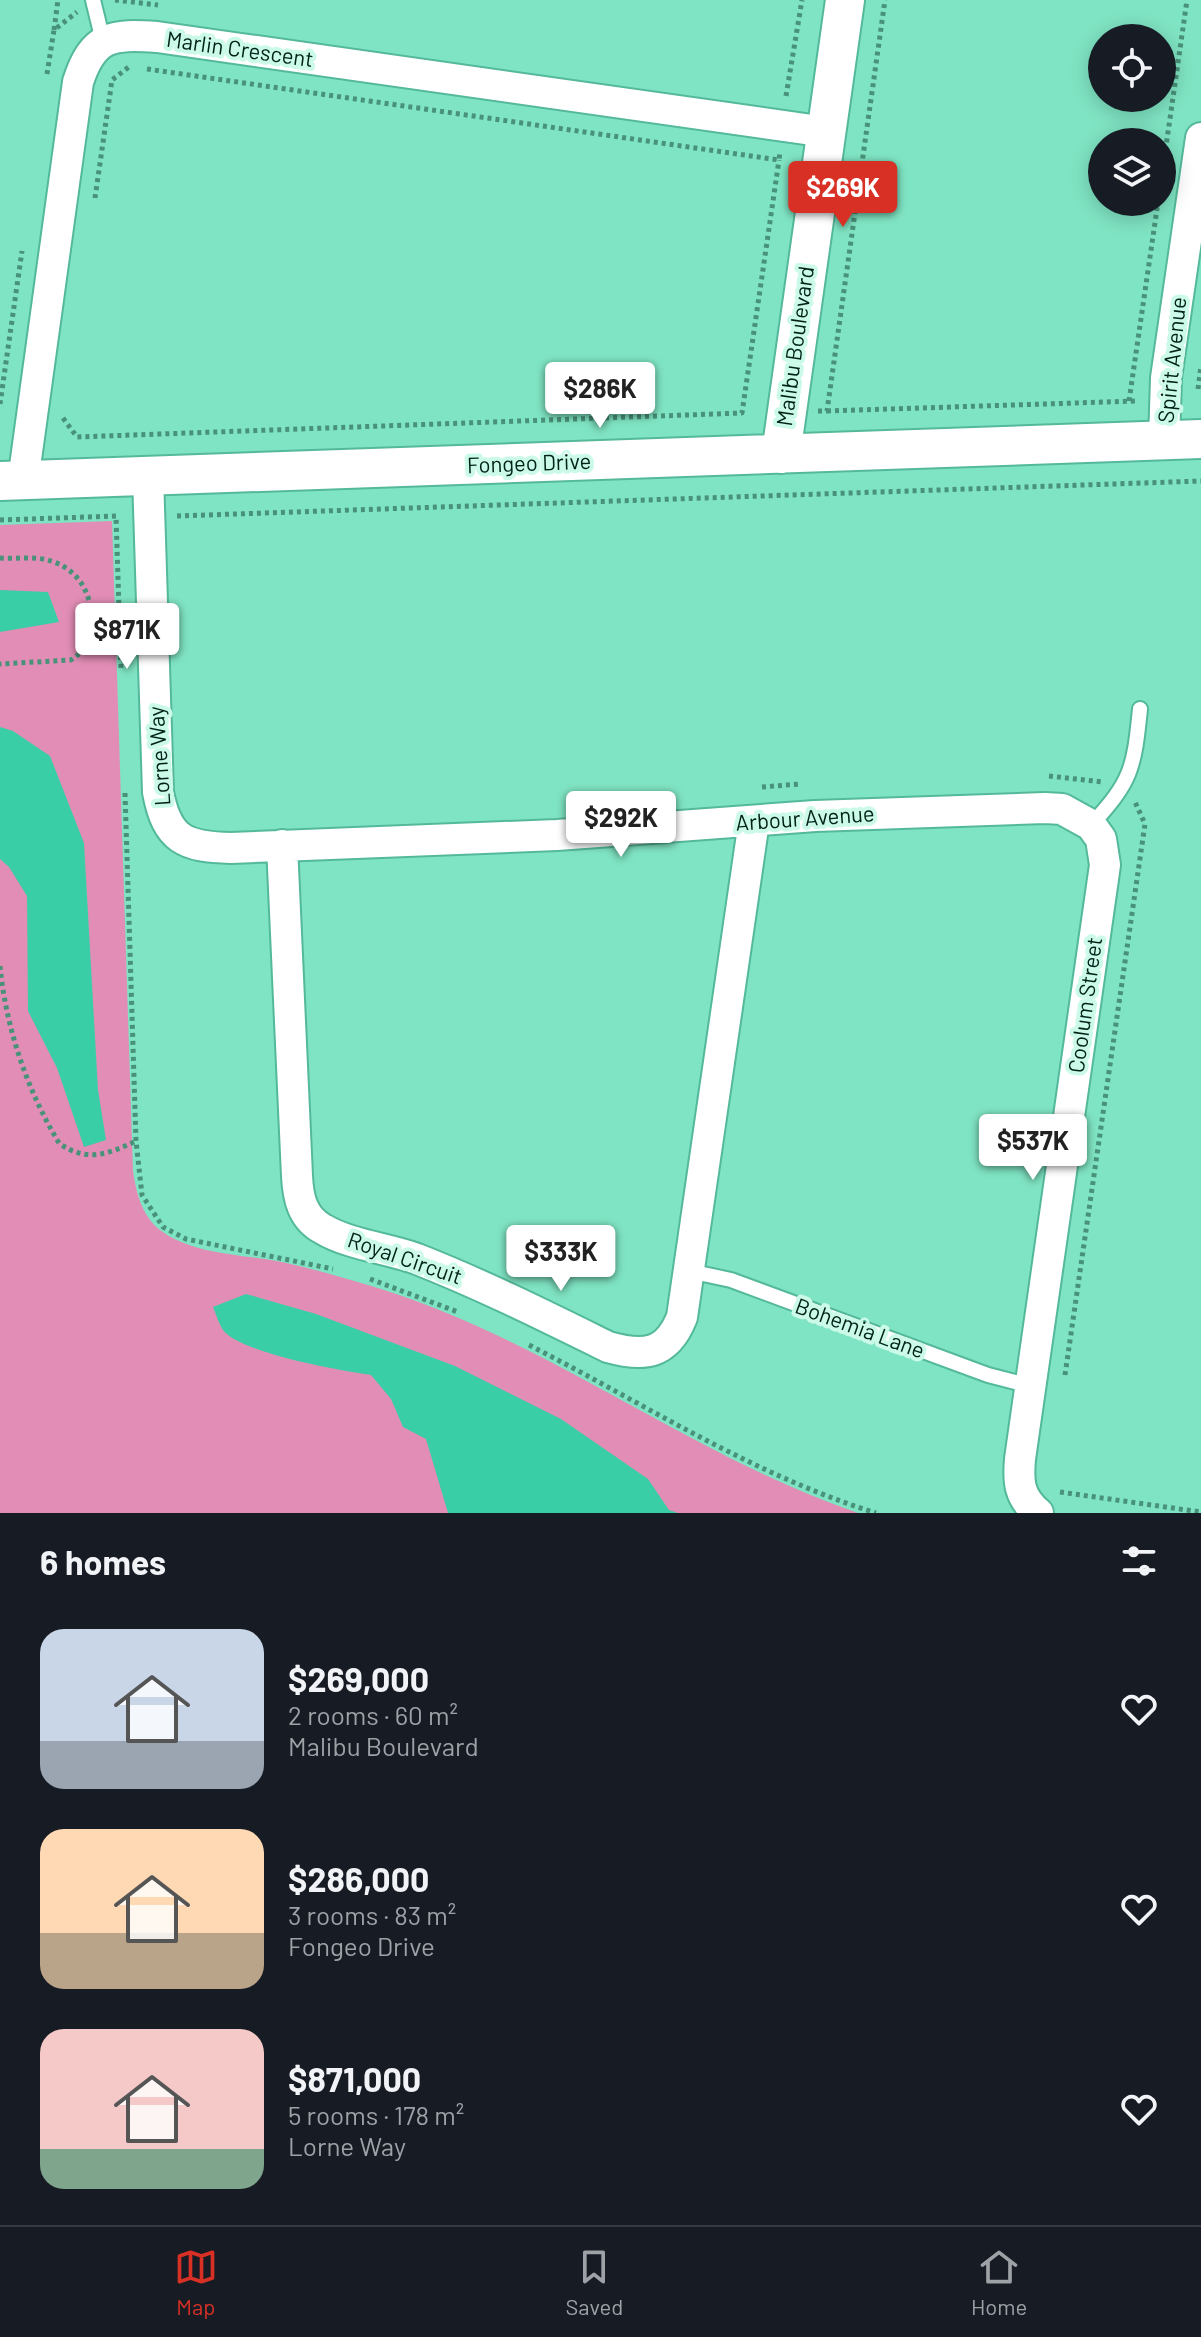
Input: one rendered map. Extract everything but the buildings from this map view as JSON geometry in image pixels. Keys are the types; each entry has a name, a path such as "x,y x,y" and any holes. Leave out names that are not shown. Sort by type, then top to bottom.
{"street":[{"name":"Malibu Boulevard","path":"781,454 845,0"},
{"name":"Marlin Crescent","path":"103,41 116,36 157,37 826,132"},
{"path":"12,481 78,82 85,61 103,41"},
{"name":"Spirit Avenue","path":"1164,441 1164,400 1201,138"},
{"name":"Fongeo Drive","path":"12,481 1201,439"},
{"name":"Lorne Way","path":"148,476 158,792 163,816 180,838"},
{"name":"Arbour Avenue","path":"180,838 204,847 282,845 557,835 754,821 1045,808 1062,809 1091,825"},
{"name":"Royal Circuit","path":"282,845 297,1176 299,1199 313,1221 323,1229 413,1258 496,1291 608,1347 628,1352 663,1347 675,1336 682,1317 754,821"},
{"name":"Coolum Street","path":"1033,1509 1022,1497 1019,1479 1105,865 1101,839 1091,825"}],"lane":[{"path":"93,0 103,41"},
{"path":"1091,825 1122,792 1135,763 1140,709"},
{"name":"Bohemia Lane","path":"689,1271 731,1280 988,1375 1031,1386"}],"path":[{"path":"54,30 58,0"},
{"path":"115,0 171,6"},
{"path":"65,407 63,422 77,437 742,413 802,0"},
{"path":"1169,128 1187,0"},
{"path":"94,207 112,80 129,66 779,160"},
{"path":"772,94 788,96"},
{"path":"1129,401 1156,216"},
{"path":"827,411 1196,398 1201,366"},
{"path":"180,531 180,516 1201,481"},
{"path":"0,520 116,516 122,676"},
{"path":"0,558 51,561 80,578 95,617 91,645 71,660 0,664"},
{"path":"1035,776 1086,778 1122,792 1142,810 1145,824 1064,1384"},
{"path":"758,788 802,784"},
{"path":"125,788 136,1141 142,1195 163,1227 186,1239 346,1273"},
{"path":"0,966 9,1022 20,1062 59,1143 80,1154 98,1156 136,1141"},
{"path":"357,1276 467,1316"},
{"path":"518,1339 697,1438 800,1486 876,1513"},
{"path":"1055,1485 1061,1493 1201,1512"}],"shaded area":[{"path":"112,521 133,1171 138,1195 149,1218 160,1230 187,1244 319,1271 443,1311 562,1368 736,1461 858,1513 0,1513 0,525"},
{"path":"0,590 48,592 59,622 0,632"},
{"path":"0,727 13,731 50,756 84,843 98,1090 106,1140 84,1147 57,1068 28,1011 27,896 9,867 0,859"},
{"path":"246,1294 316,1314 455,1366 561,1419 648,1479 669,1510 678,1513 448,1513 426,1439 403,1427 391,1399 371,1375 270,1353 249,1346 223,1330 213,1307"}]}
